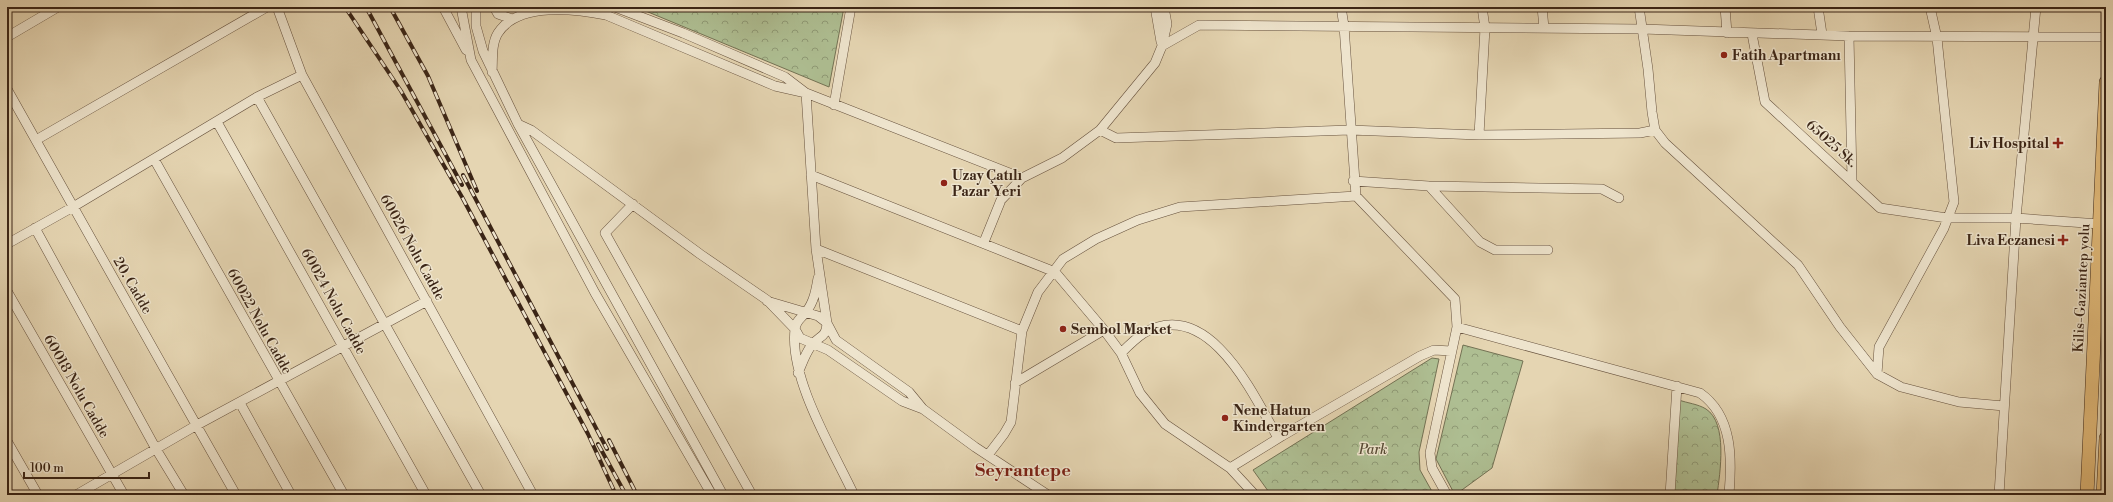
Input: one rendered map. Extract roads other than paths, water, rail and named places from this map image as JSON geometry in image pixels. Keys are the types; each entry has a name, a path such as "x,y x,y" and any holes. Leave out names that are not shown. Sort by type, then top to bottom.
{"highway":[{"name":"Kilis-Gaziantep yolu","path":"2087,495 2106,82"},
{"path":"2103,495 2106,438"}],"street":[{"path":"7,36 58,7"},
{"path":"36,140 267,7"},
{"name":"60026 Nolu Cadde","path":"277,7 302,74 534,495"},
{"path":"443,7 595,293 712,495"},
{"path":"476,7 476,26 483,51"},
{"path":"494,7 498,14 512,19"},
{"path":"615,7 683,33 784,77 806,93"},
{"path":"834,105 851,7"},
{"path":"1155,7 1162,46"},
{"path":"984,242 1001,200 1022,178 1062,158 1100,130 1155,63 1162,46 1167,24 1164,7"},
{"path":"1341,7 1344,26 1353,181 1356,196 1455,299 1457,327 1430,453 1432,468 1447,495"},
{"path":"1479,135 1485,28 1482,7"},
{"path":"1542,7 1544,28"},
{"path":"1640,7 1655,130 1665,143 1798,265 1840,327 1877,374 1901,387 1959,402 2004,406"},
{"path":"1725,7 1727,33"},
{"path":"1818,7 1822,34"},
{"path":"1877,374 1879,347 1944,228 1954,202 1937,38 1930,7"},
{"path":"1999,495 2016,218 2036,7"},
{"path":"460,8 471,60"},
{"path":"460,8 483,51 518,124 723,495"},
{"path":"492,72 493,50 498,33 512,19 535,12 576,10 606,15 775,86 806,93 1022,178"},
{"path":"1162,46 1199,25 1642,29 1752,34 1822,34 1937,38 2034,36 2106,37"},
{"name":"65025 Sk.","path":"1752,34 1765,102 1852,180 1880,208 1947,218 2016,218 2100,224"},
{"path":"1849,36 1852,180"},
{"path":"7,244 73,207 257,97 302,74"},
{"name":"20. Cadde","path":"7,89 236,495"},
{"path":"798,373 812,344 820,339 826,332 827,323 816,249 806,93"},
{"path":"257,97 480,495"},
{"name":"60024 Nolu Cadde","path":"217,122 426,495"},
{"path":"518,124 531,130 700,254 767,300 795,329 800,338 828,350 902,401 923,409 1048,495"},
{"path":"1100,130 1116,138 1350,130 1479,135 1640,133 1655,130"},
{"name":"60022 Nolu Cadde","path":"154,159 344,495"},
{"path":"811,175 984,242 1055,272 1104,330 1120,352 1140,393 1165,424 1230,468 1255,495"},
{"path":"1353,181 1429,186 1602,189 1619,198"},
{"path":"1429,186 1480,242 1489,248 1494,250 1548,250"},
{"path":"988,455 1011,422 1022,331 1038,292 1063,260 1096,239 1138,220 1180,207 1356,196"},
{"path":"633,204 606,233 752,495"},
{"path":"35,228 156,449 184,495"},
{"path":"816,249 1022,331"},
{"path":"819,273 814,297 806,313 798,319 795,329 795,350 798,373 808,400 854,495"},
{"name":"60018 Nolu Cadde","path":"7,291 124,495"},
{"path":"767,300 818,316 827,323 836,340 909,392 923,409"},
{"path":"76,495 197,425 427,301"},
{"path":"1120,352 1145,333 1163,327 1178,326 1197,331 1215,344 1233,363 1278,438"},
{"path":"1457,327 1677,386 1700,394 1709,400 1723,418 1731,461 1729,495"},
{"path":"1015,383 1104,330"},
{"path":"1230,468 1278,438 1420,356 1434,350 1451,351"},
{"path":"1670,495 1677,386"},
{"path":"240,403 291,495"},
{"path":"7,441 38,495"}],"railway":[{"path":"345,7 401,91 462,197 588,434 616,495"},
{"path":"366,7 462,185"},
{"path":"390,7 428,76 477,191"},
{"path":"463,175 607,449"},
{"path":"609,440 637,495"},
{"path":"598,444 626,495"}],"place":[{"name":"Fatih Apartmanı","path":"1724,55"},
{"name":"Liv Hospital","path":"2058,143"},
{"name":"Uzay Çatılı Pazar Yeri","path":"944,183"},
{"name":"Liva Eczanesi","path":"2063,240"},
{"name":"Sembol Market","path":"1063,329"},
{"name":"Nene Hatun Kindergarten","path":"1225,418"}],"district":[{"name":"Seyrantepe","path":"1023,470"}],"park label":[{"name":"Park","path":"1373,449"}]}
